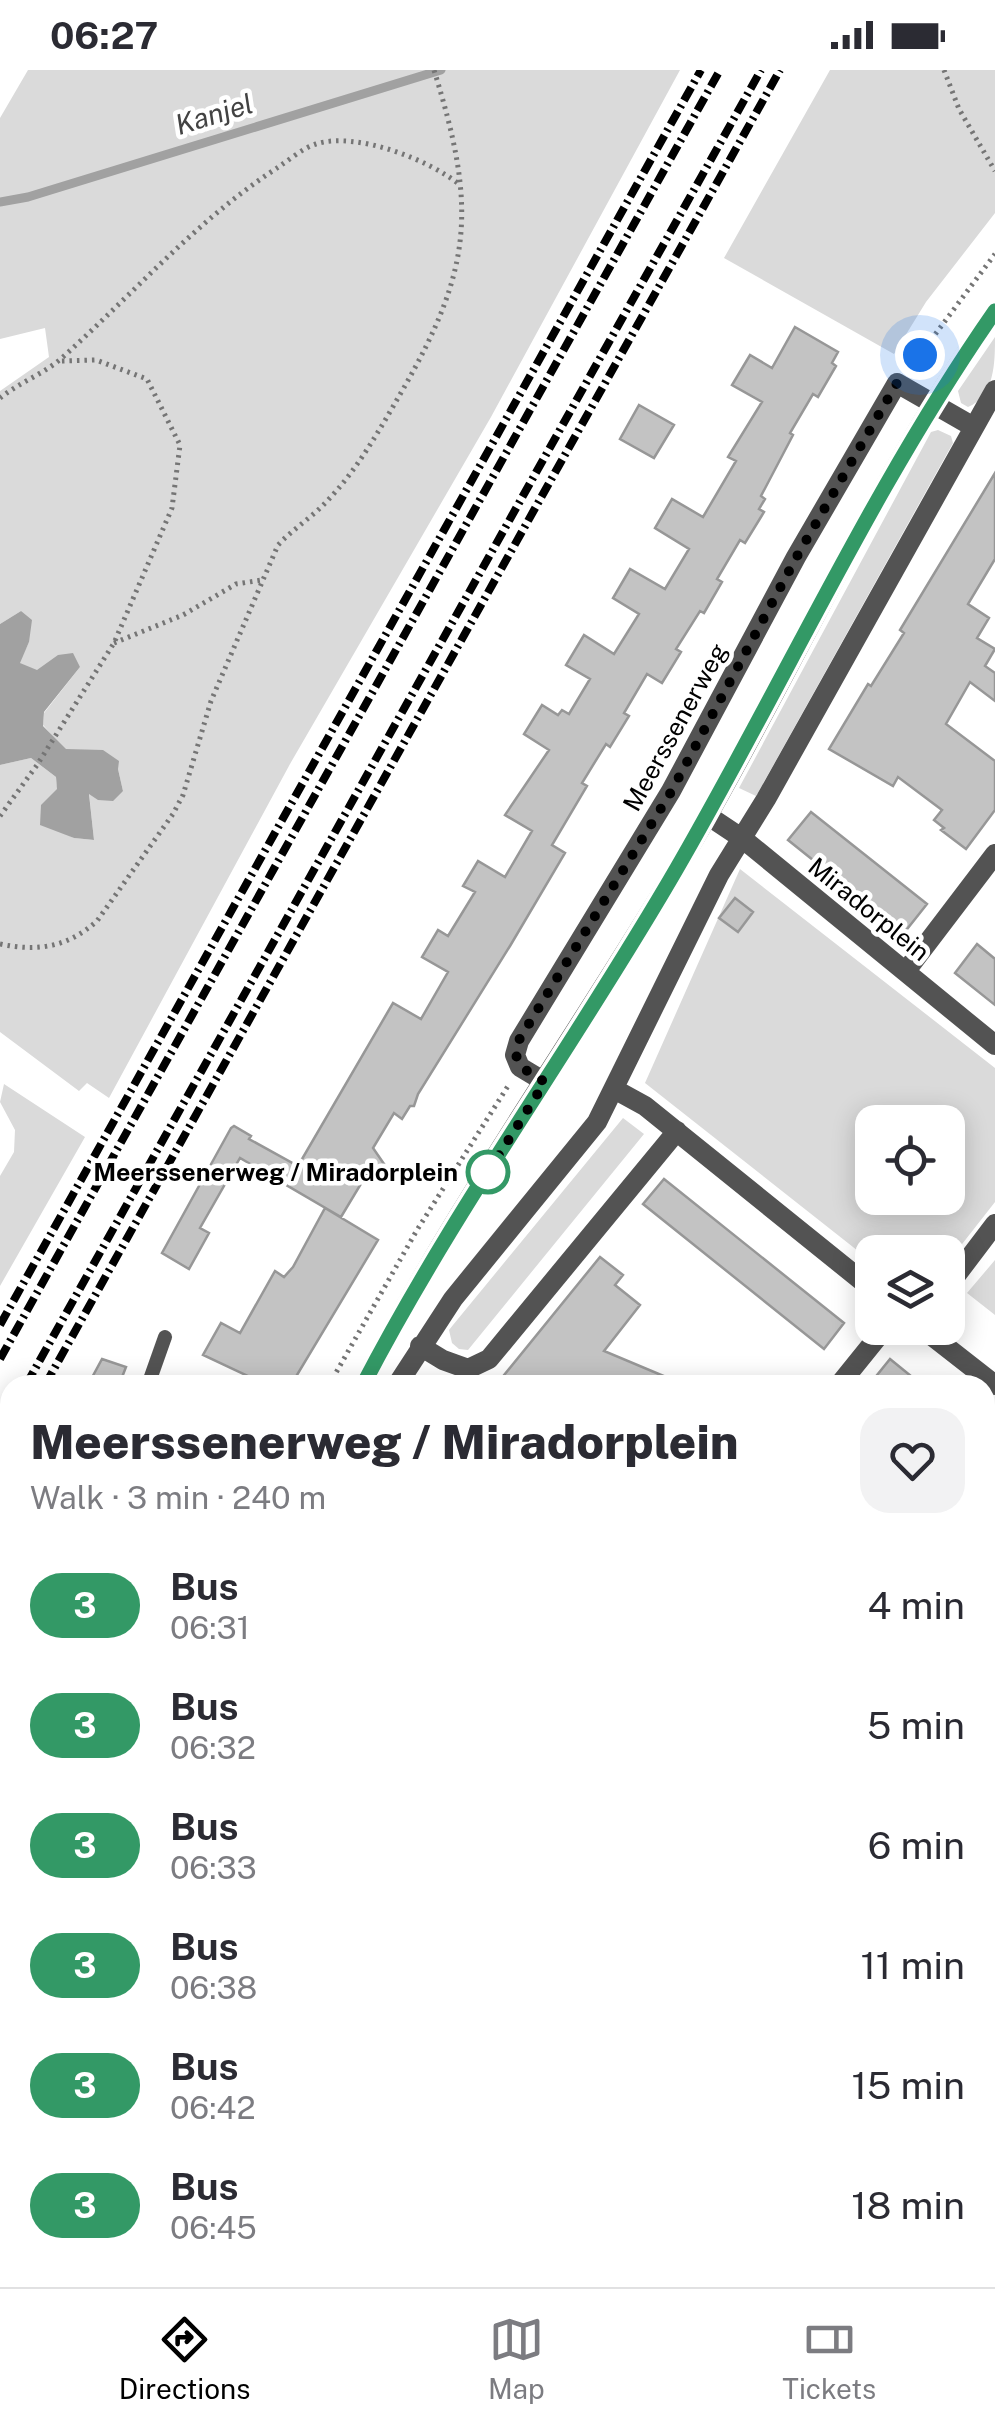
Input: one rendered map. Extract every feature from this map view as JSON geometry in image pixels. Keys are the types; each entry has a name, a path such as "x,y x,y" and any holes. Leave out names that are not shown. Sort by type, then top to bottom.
{"street":[{"path":"368,1375 438,1250 644,925 932,404 995,311"},
{"path":"897,383 972,426"},
{"name":"Meerssenerweg","path":"545,1082 517,1061 514,1055 519,1040 671,792 796,558 897,383"},
{"path":"403,1375 453,1298 590,1131 686,938 995,390"},
{"name":"Miradorplein","path":"707,816 742,838 995,1045"},
{"path":"906,971 995,854"},
{"path":"614,1089 645,1106 855,1275"},
{"path":"420,1346 442,1360 468,1369 488,1359 677,1131"},
{"path":"965,1264 995,1224"},
{"path":"847,1375 871,1345"},
{"path":"944,1345 982,1375"}],"lane":[{"path":"152,1375 165,1337"}],"path":[{"path":"0,944 43,948 70,941 97,920 124,884 183,795 211,701 278,545 327,502 364,457 442,316 457,273 463,230 463,186 434,70"},
{"path":"944,70 959,109 995,170"},
{"path":"0,398 60,360 189,236 245,189 316,144 339,142 395,150 439,168 463,186"},
{"path":"897,383 995,254"},
{"path":"0,816 38,765 114,643 172,508 180,445 147,379 96,360 60,360"},
{"path":"114,643 183,615 236,584 262,580"}],"shaded area":[{"path":"28,70 680,70 491,417 290,764 109,1098 87,1083 79,1091 0,1032 0,765 31,758 56,777 62,832 74,838 94,840 89,793 123,791 118,769 65,750 43,725 44,713 80,667 58,656 37,671 19,663 29,642 21,611 0,624 0,391 49,357 45,328 0,339 0,118"},
{"path":"830,70 995,70 995,213 926,302 894,354 724,258"},
{"path":"995,337 994,367 988,387 968,407 961,403 958,391"},
{"path":"938,430 951,436 953,443 756,796 739,788 931,432"},
{"path":"21,611 32,620 29,642 20,663 37,670 58,655 73,653 80,667 44,712 43,726 66,749 103,750 119,761 123,791 113,801 98,800 89,794 94,840 74,838 40,825 41,805 57,789 56,777 31,758 0,765 0,624"},
{"path":"740,869 995,1068 995,1202 965,1240 965,1235 855,1235 855,1249 645,1083"},
{"path":"4,1084 85,1137 0,1286 0,1176 14,1152 15,1130 0,1102"},
{"path":"623,1118 644,1134 468,1350 459,1349 452,1343 449,1330"},
{"path":"995,1260 995,1315 967,1293"}],"building":[{"path":"795,327 838,352 832,363 836,366 818,397 813,394 790,433 793,435 761,496 765,499 759,509 764,512 745,543 740,540 717,579 722,582 704,613 700,611 676,649 681,652 662,683 647,674 624,713 629,716 582,783 587,786 552,845 565,853 510,946 414,1106 402,1119 394,1113 373,1148 384,1164 365,1177 341,1217 240,1158 200,1228 209,1233 189,1269 162,1253 231,1128 234,1126 251,1136 249,1139 298,1166 393,1003 421,1019 448,972 422,957 438,930 448,936 475,892 463,886 478,861 505,877 532,831 505,815 549,750 524,734 542,705 558,715 562,710 569,714 590,679 566,665 584,635 614,654 639,614 613,598 630,569 665,589 689,549 655,528 672,499 703,517 736,461 728,457 762,402 732,385 750,355 772,368"},
{"path":"639,405 674,425 654,458 620,439"},
{"path":"995,473 995,559 968,604 989,618 977,638 995,649 985,666 995,673 995,701 970,682 946,724 995,761 995,810 966,849 934,820 942,810 898,777 893,786 829,749 904,633 900,630"},
{"path":"811,812 927,904 904,933 788,840"},
{"path":"735,898 753,912 738,932 719,918"},
{"path":"977,944 995,959 995,1005 955,973"},
{"path":"664,1179 844,1323 824,1349 643,1204"},
{"path":"325,1208 378,1240 297,1375 246,1375 203,1355 221,1323 240,1333 275,1271 284,1277"},
{"path":"600,1257 623,1275 615,1285 640,1305 604,1351 661,1375 504,1375"},
{"path":"102,1359 126,1367 123,1375 93,1375"},
{"path":"890,1359 910,1375 877,1375"}],"waterway":[{"name":"Kanjel","path":"0,202 28,197 441,70"}],"railway":[{"path":"0,1325 701,70"},
{"path":"0,1359 720,70"},
{"path":"32,1375 761,70"},
{"path":"51,1375 780,70"}],"bus line":[{"name":"3","path":"368,1375 438,1250 644,925 932,404 995,311"}],"place":[{"name":"Meerssenerweg / Miradorplein","path":"488,1172"}],"route":[{"path":"488,1172 484,1179 545,1082 520,1067 514,1055 519,1040 671,792 796,558 897,383 920,355"}]}
